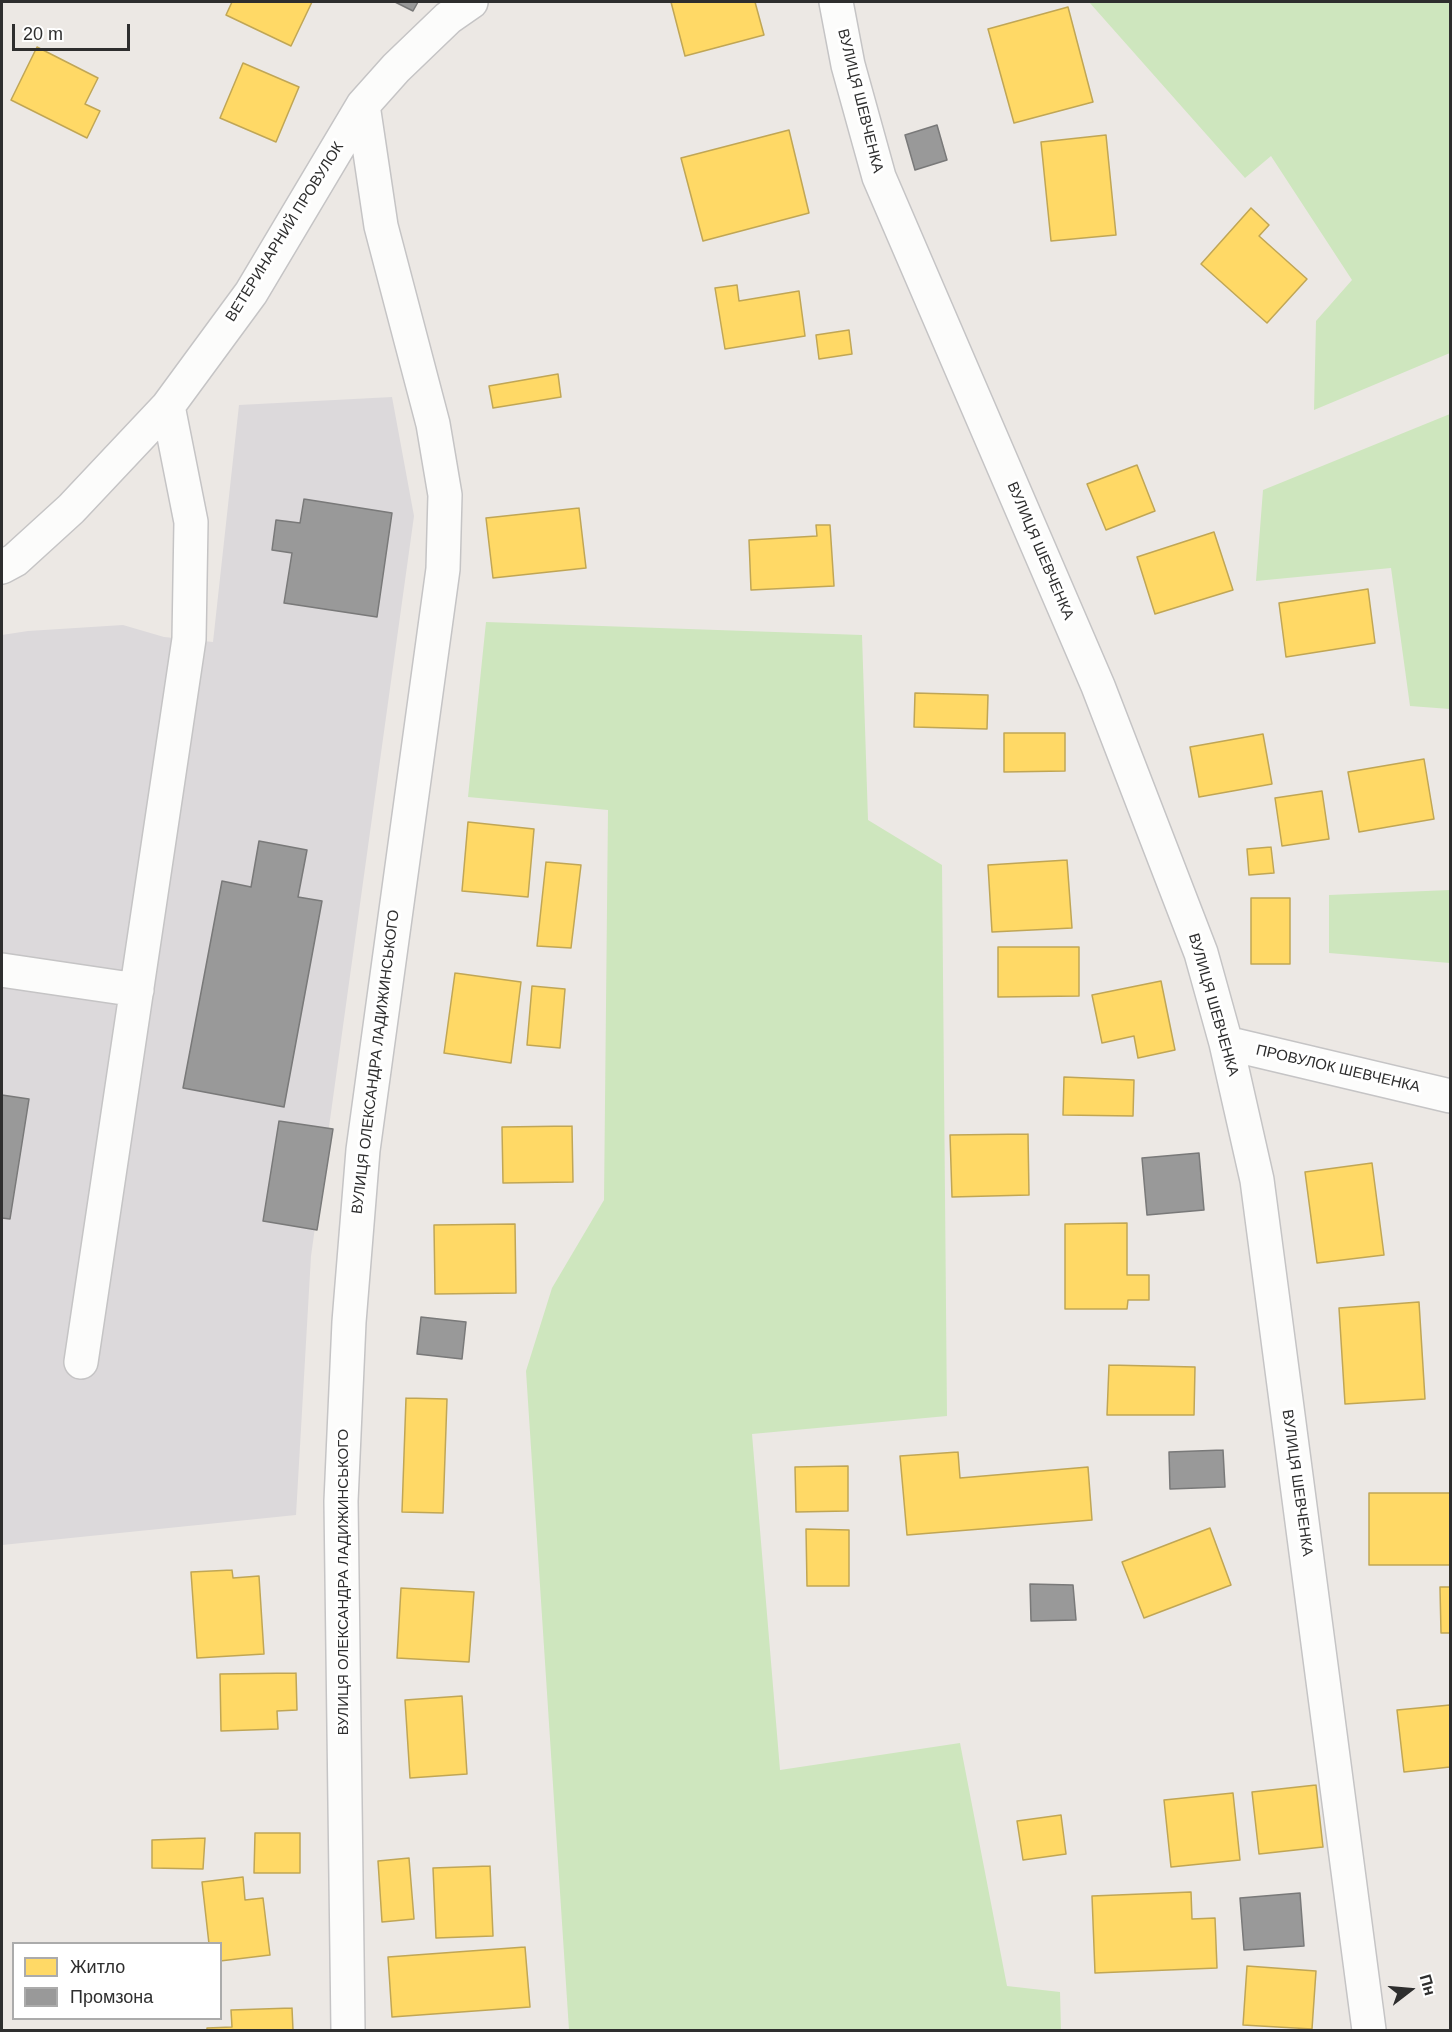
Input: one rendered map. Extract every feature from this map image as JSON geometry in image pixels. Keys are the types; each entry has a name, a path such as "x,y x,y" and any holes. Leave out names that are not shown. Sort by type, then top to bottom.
{"street":[{"name":"ВЕТЕРИНАРНИЙ ПРОВУЛОК","path":"2,567 15,560 71,509 168,406 251,293 363,105 396,68 441,25 471,2"},
{"name":"ВУЛИЦЯ ШЕВЧЕНКА","path":"836,2 848,65 879,177 1098,686 1201,952 1226,1043 1257,1180 1369,2031"},
{"name":"ВУЛИЦЯ ОЛЕКСАНДРА ЛАДИЖИНСЬКОГО","path":"348,2031 341,1501 349,1322 363,1150 443,569 445,495 433,424 381,226 363,105"},
{"path":"81,1362 189,639 191,522 168,406"},
{"path":"2,970 136,990"},
{"name":"ПРОВУЛОК ШЕВЧЕНКА","path":"1226,1043 1450,1096"}],"shaded area":[{"path":"392,397 414,516 311,1256 296,1515 2,1545 2,635 28,631 123,625 164,637 213,642 239,405"}],"green space":[{"path":"1089,2 1450,2 1450,353 1314,410 1316,321 1352,280 1271,156 1245,178"},
{"path":"1450,414 1450,709 1410,706 1391,568 1256,581 1263,490"},
{"path":"486,622 862,635 868,820 942,865 947,1416 752,1434 780,1770 960,1743 1007,1986 1060,1992 1061,2030 569,2030 526,1371 552,1288 604,1200 608,810 468,797"},
{"path":"1450,890 1450,963 1329,953 1329,895"}],"building: Житло":[{"path":"232,2 312,2 291,46 226,15"},
{"path":"671,2 755,2 764,35 685,56"},
{"path":"1068,7 1093,102 1014,123 988,29"},
{"path":"37,47 98,78 85,104 100,111 87,138 11,100"},
{"path":"243,63 299,87 276,142 220,118"},
{"path":"789,130 809,213 703,241 681,158"},
{"path":"1106,135 1116,235 1051,241 1041,142"},
{"path":"1251,208 1269,225 1259,236 1307,279 1267,323 1201,264"},
{"path":"737,285 739,301 799,291 805,336 725,349 715,288"},
{"path":"849,330 852,354 819,359 816,335"},
{"path":"558,374 561,397 493,408 489,386"},
{"path":"1137,465 1155,511 1106,530 1087,484"},
{"path":"579,508 586,568 493,578 486,518"},
{"path":"816,525 830,525 834,586 751,590 749,540 817,536"},
{"path":"1214,532 1233,590 1155,614 1137,557"},
{"path":"1368,589 1375,643 1286,657 1279,603"},
{"path":"915,693 988,695 987,729 914,727"},
{"path":"1004,733 1065,733 1065,771 1004,772"},
{"path":"1263,734 1272,784 1199,797 1190,747"},
{"path":"1424,759 1434,819 1359,832 1348,772"},
{"path":"1322,791 1329,839 1282,846 1275,798"},
{"path":"468,822 534,829 528,897 462,891"},
{"path":"1271,847 1274,873 1249,875 1247,849"},
{"path":"1067,860 1072,928 992,932 988,865"},
{"path":"546,862 581,865 571,948 537,946"},
{"path":"1251,898 1290,898 1290,964 1251,964"},
{"path":"998,947 1079,947 1079,996 998,997"},
{"path":"455,973 521,982 511,1063 444,1053"},
{"path":"1161,981 1175,1050 1138,1058 1134,1036 1102,1043 1092,995"},
{"path":"532,986 565,989 560,1048 527,1045"},
{"path":"1064,1077 1134,1080 1133,1116 1063,1115"},
{"path":"572,1126 573,1182 503,1183 502,1127"},
{"path":"1028,1134 1029,1195 952,1197 950,1135"},
{"path":"1372,1163 1384,1255 1317,1263 1305,1172"},
{"path":"1127,1223 1127,1275 1149,1275 1149,1300 1128,1300 1127,1309 1065,1309 1065,1224"},
{"path":"515,1224 516,1293 435,1294 434,1225"},
{"path":"1419,1302 1425,1399 1345,1404 1339,1308"},
{"path":"1109,1365 1195,1367 1194,1415 1107,1415"},
{"path":"406,1398 447,1399 443,1513 402,1512"},
{"path":"958,1452 960,1478 1088,1467 1092,1520 907,1535 900,1456"},
{"path":"848,1466 848,1511 796,1512 795,1467"},
{"path":"1369,1493 1450,1493 1450,1565 1369,1565"},
{"path":"1210,1528 1231,1585 1144,1618 1122,1562"},
{"path":"806,1529 849,1530 849,1586 807,1586"},
{"path":"232,1570 233,1578 259,1576 264,1654 197,1658 191,1572"},
{"path":"1440,1587 1450,1587 1450,1633 1441,1633"},
{"path":"401,1588 474,1592 469,1662 397,1658"},
{"path":"296,1673 297,1710 277,1711 278,1729 221,1731 220,1674"},
{"path":"462,1696 467,1774 410,1778 405,1700"},
{"path":"1450,1705 1450,1767 1404,1772 1397,1710"},
{"path":"1316,1785 1323,1847 1259,1854 1252,1792"},
{"path":"1233,1793 1240,1860 1171,1867 1164,1800"},
{"path":"1061,1815 1066,1854 1023,1860 1017,1821"},
{"path":"255,1833 300,1833 300,1873 254,1873"},
{"path":"205,1838 203,1869 152,1868 152,1840"},
{"path":"409,1858 414,1919 382,1922 378,1861"},
{"path":"490,1866 493,1936 436,1938 433,1868"},
{"path":"243,1877 245,1900 263,1898 270,1955 222,1961 222,1942 209,1942 202,1882"},
{"path":"1191,1892 1192,1919 1215,1918 1217,1968 1095,1973 1092,1896"},
{"path":"525,1947 530,2007 392,2017 388,1957"},
{"path":"1247,1966 1316,1971 1312,2029 1243,2025"},
{"path":"292,2008 293,2030 207,2030 207,2028 232,2027 231,2010"}],"building: Промзона":[{"path":"395,2 418,2 413,11"},
{"path":"937,125 947,160 915,170 905,135"},
{"path":"304,499 392,513 377,617 284,603 292,553 272,550 276,520 300,523"},
{"path":"259,841 307,850 298,897 322,901 284,1107 183,1088 222,881 251,887"},
{"path":"2,1095 29,1099 10,1219 2,1218"},
{"path":"279,1121 333,1129 317,1230 263,1221"},
{"path":"1199,1153 1204,1210 1147,1215 1142,1158"},
{"path":"421,1317 466,1322 462,1359 417,1354"},
{"path":"1223,1450 1225,1487 1170,1489 1169,1452"},
{"path":"1030,1584 1073,1585 1076,1620 1031,1621"},
{"path":"1300,1893 1304,1946 1244,1950 1240,1898"}]}
